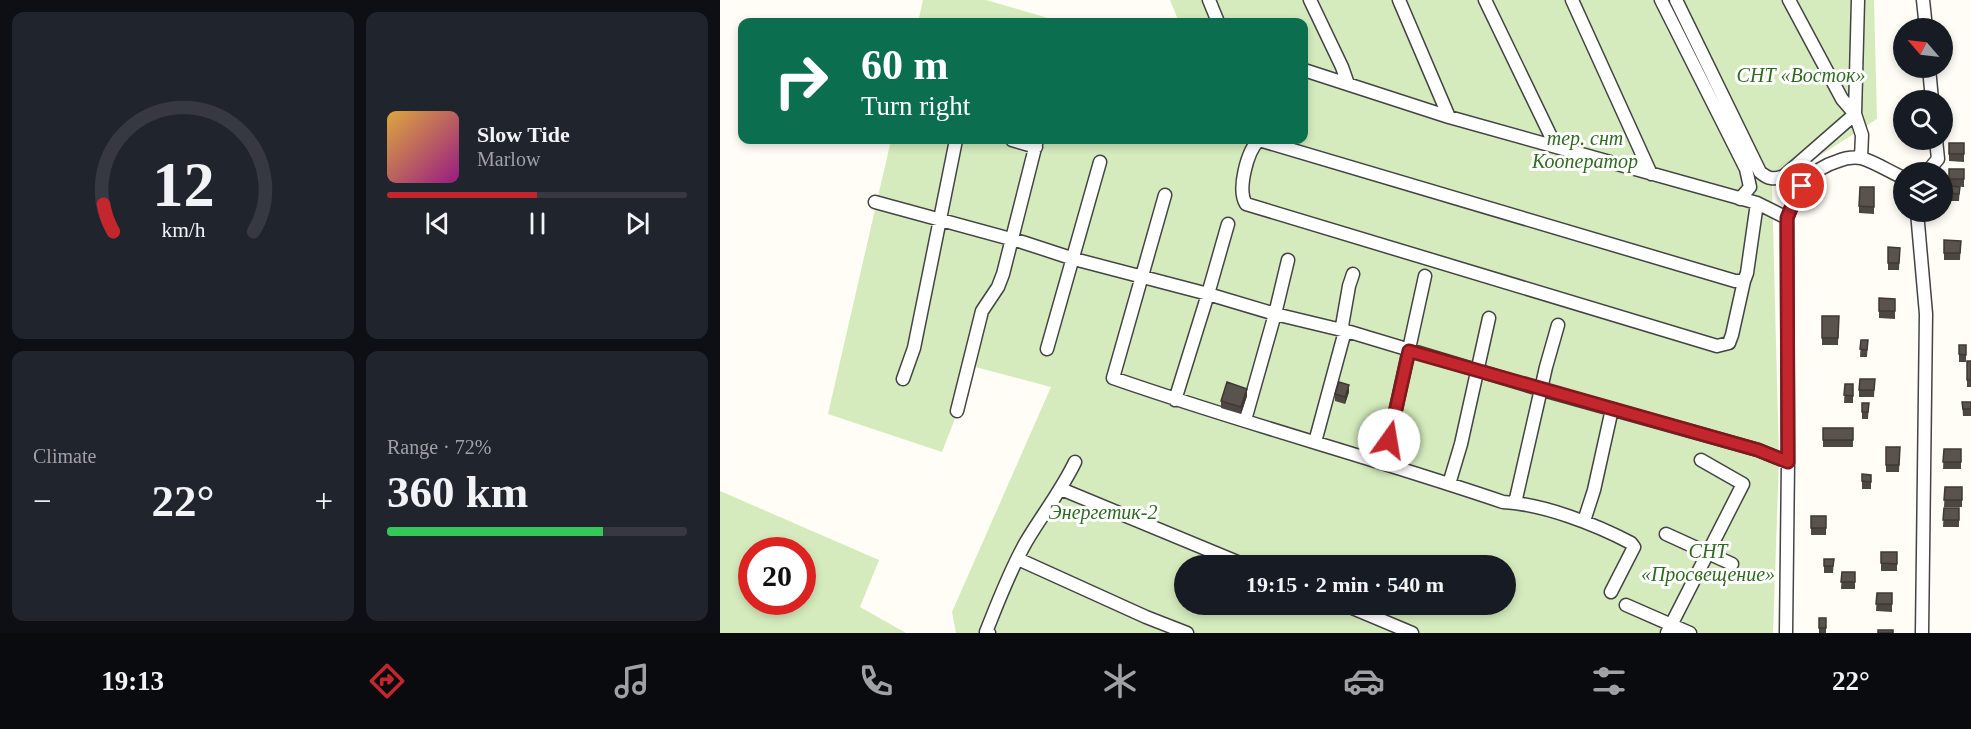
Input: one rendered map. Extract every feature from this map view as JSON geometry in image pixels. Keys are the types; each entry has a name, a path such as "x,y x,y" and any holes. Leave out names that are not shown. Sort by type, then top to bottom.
{"street":[{"path":"1209,0 1216,18"},
{"path":"1310,0 1348,84"},
{"path":"1399,0 1449,117"},
{"path":"1485,0 1556,147"},
{"path":"1572,0 1651,174"},
{"path":"1661,0 1746,169 1750,187 1740,199"},
{"path":"1676,0 1760,172 1766,177 1775,180 1784,176 1855,114"},
{"path":"1789,0 1842,99 1855,114"},
{"path":"1858,0 1855,114 1862,135 1861,159"},
{"path":"1923,0 1925,18"},
{"path":"1308,71 1449,117 1757,203 1787,218"},
{"path":"903,379 914,348 955,144"},
{"path":"957,411 982,311 998,287 1036,144"},
{"path":"1255,144 1249,155 1243,186 1242,199 1245,204 1718,346 1729,343 1732,335 1747,273 1757,203"},
{"path":"1273,144 1456,197 1625,250 1744,282"},
{"path":"1786,633 1787,218 1795,198 1810,175 1829,163 1847,158 1861,159 1893,173"},
{"path":"1047,350 1100,162"},
{"path":"1165,195 1113,378 1175,400 1384,463 1503,502 1584,521 1631,543 1634,547 1611,592"},
{"path":"875,202 1011,238 1074,259 1345,331 1542,390 1758,450 1788,462"},
{"path":"1918,222 1926,314 1922,633"},
{"path":"1175,400 1228,224"},
{"path":"1245,420 1288,260"},
{"path":"1315,442 1345,331 1342,326 1343,313 1353,274"},
{"path":"1384,463 1425,276"},
{"path":"1449,484 1461,444 1489,318"},
{"path":"1515,503 1546,367 1558,325"},
{"path":"1584,521 1594,490 1612,409"},
{"path":"1669,629 1743,484 1701,460"},
{"path":"989,633 986,632 1026,543 1061,489 1075,462"},
{"path":"1061,489 1220,555"},
{"path":"1666,534 1732,564"},
{"path":"1018,559 1187,633"},
{"path":"1626,605 1669,629 1690,633"},
{"path":"1369,615 1412,633"}],"green space":[{"path":"923,0 986,0 1048,18 919,18"},
{"path":"1170,0 1874,0 1877,119 1772,186 1779,460 1773,633 956,633 952,612 1051,387 975,367 942,452 828,414 890,144 1308,144 1308,18 1177,18"},
{"path":"720,491 879,560 860,607 906,633 720,633"}],"building":[{"path":"1953,143 1964,143 1964,154 1949,154 1949,150 1953,150"},
{"path":"1953,169 1964,169 1964,179 1953,179"},
{"path":"1953,186 1960,187 1959,194 1953,193"},
{"path":"1860,187 1874,187 1874,207 1859,206"},
{"path":"1944,240 1961,241 1960,253 1944,253"},
{"path":"1888,247 1900,248 1899,263 1888,263"},
{"path":"1879,298 1895,299 1895,311 1879,311"},
{"path":"1822,316 1839,316 1838,338 1822,338"},
{"path":"1861,340 1868,340 1867,350 1860,349"},
{"path":"1959,345 1966,345 1966,355 1959,354"},
{"path":"1967,361 1971,361 1971,380 1967,380"},
{"path":"1860,379 1875,379 1874,390 1859,390"},
{"path":"1227,382 1247,389 1241,407 1221,401"},
{"path":"1339,382 1349,385 1345,397 1335,394"},
{"path":"1845,384 1853,384 1853,396 1844,395"},
{"path":"1962,402 1971,402 1971,409 1963,409"},
{"path":"1862,403 1869,403 1868,412 1862,412"},
{"path":"1823,428 1853,428 1853,440 1823,440"},
{"path":"1886,447 1900,447 1899,465 1886,465"},
{"path":"1944,449 1961,449 1961,462 1943,462"},
{"path":"1862,474 1871,475 1871,482 1862,481"},
{"path":"1945,487 1962,487 1962,500 1944,500"},
{"path":"1944,508 1959,508 1959,520 1943,520"},
{"path":"1811,516 1826,516 1826,528 1811,528"},
{"path":"1881,552 1897,552 1897,564 1881,563"},
{"path":"1824,559 1834,559 1833,566 1824,566"},
{"path":"1842,572 1855,572 1855,582 1841,582"},
{"path":"1877,593 1892,593 1892,604 1876,604"},
{"path":"1819,618 1826,618 1826,628 1819,628"},
{"path":"1878,630 1893,630 1893,633 1878,633"}],"route":[{"path":"1389,440 1409,351 1758,450 1788,462 1787,218 1802,186"}],"park label":[{"name":"СНТ «Восток»","path":"1801,75"},
{"name":"тер. снт Кооператор","path":"1585,150"},
{"name":"Энергетик-2","path":"1103,512"},
{"name":"СНТ «Просвещение»","path":"1708,562"}]}
